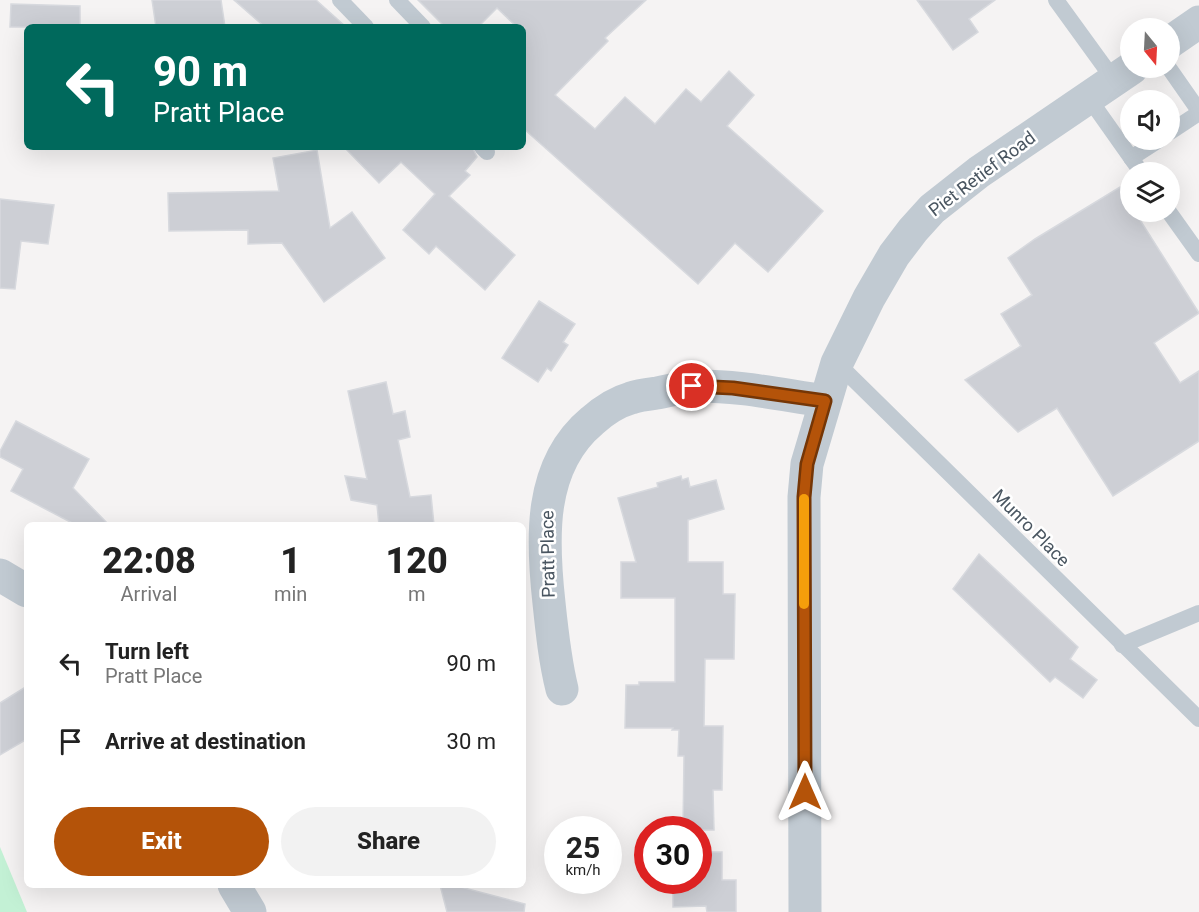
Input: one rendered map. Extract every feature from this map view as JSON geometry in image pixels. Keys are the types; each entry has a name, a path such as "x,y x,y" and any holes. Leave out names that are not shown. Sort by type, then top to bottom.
{"street":[{"path":"1180,35 1199,22"},
{"name":"Piet Retief Road","path":"805,912 804,497 807,464 837,363 869,298 894,255 912,230 932,209 979,172 1111,82"},
{"name":"Pratt Place","path":"562,689 556,666 549,608 545,570 545,532 548,501 555,476 564,452 581,430 601,413 629,398 692,386 733,388 825,401"},
{"path":"0,575 24,589"},
{"path":"236,888 250,912"}],"lane":[{"path":"340,0 363,24"},
{"path":"396,0 420,24"},
{"path":"1056,0 1111,82 1134,162"},
{"path":"1176,78 1199,112 1180,125"},
{"path":"1131,158 1143,150"},
{"path":"1176,222 1199,254"},
{"name":"Munro Place","path":"837,363 1199,719"},
{"path":"1122,645 1199,613"}],"green space":[{"path":"0,847 27,912 0,912"}],"building":[{"path":"152,0 221,0 225,24 156,24"},
{"path":"234,0 316,0 343,24 262,24"},
{"path":"418,0 646,0 605,38 608,41 555,95 595,129 625,97 655,124 686,89 701,102 729,71 754,95 727,126 823,211 768,272 735,243 698,284 526,131 526,24 514,24 497,8 481,24 442,24"},
{"path":"917,0 995,0 969,19 978,32 953,50"},
{"path":"11,4 80,6 80,24 24,24 24,27 10,27"},
{"path":"317,150 330,228 352,212 385,258 324,302 282,243 248,244 248,230 169,231 168,193 279,191 273,158"},
{"path":"347,150 474,150 477,157 465,171 470,175 449,196 515,255 485,290 436,246 429,254 403,230 435,194 401,162 379,183"},
{"path":"1120,187 1120,222 1141,222 1199,313 1154,343 1180,383 1199,371 1199,441 1113,496 1057,408 1018,432 965,380 1021,346 1001,314 1032,295 1008,258"},
{"path":"0,199 54,205 48,244 21,241 15,289 0,288"},
{"path":"539,301 575,324 563,342 568,345 551,371 547,368 538,382 502,358"},
{"path":"386,382 393,414 405,411 410,437 398,440 410,497 431,495 434,522 379,522 377,505 351,500 345,476 367,479 348,391"},
{"path":"16,421 89,459 73,488 106,522 70,522 11,491 23,469 0,457 0,451"},
{"path":"681,476 682,480 688,478 690,487 716,480 724,509 688,520 688,562 723,562 723,594 735,594 734,659 705,659 704,726 723,726 722,790 713,790 714,830 712,830 712,816 683,816 684,756 678,756 679,730 625,728 626,685 639,685 639,682 675,682 675,598 621,598 621,562 636,562 618,498 658,487 657,483"},
{"path":"979,554 1078,647 1070,659 1097,680 1083,698 1055,677 1050,682 953,589"},
{"path":"24,688 24,741 0,755 0,703"},
{"path":"712,852 722,852 722,880 736,880 736,912 707,912 706,906 673,907 673,894 712,894"},
{"path":"441,888 464,888 525,904 524,912 447,912"}],"slow traffic":[{"path":"804,499 804,604"}],"route":[{"path":"692,386 733,388 825,401 807,464 804,497 805,792"}]}
